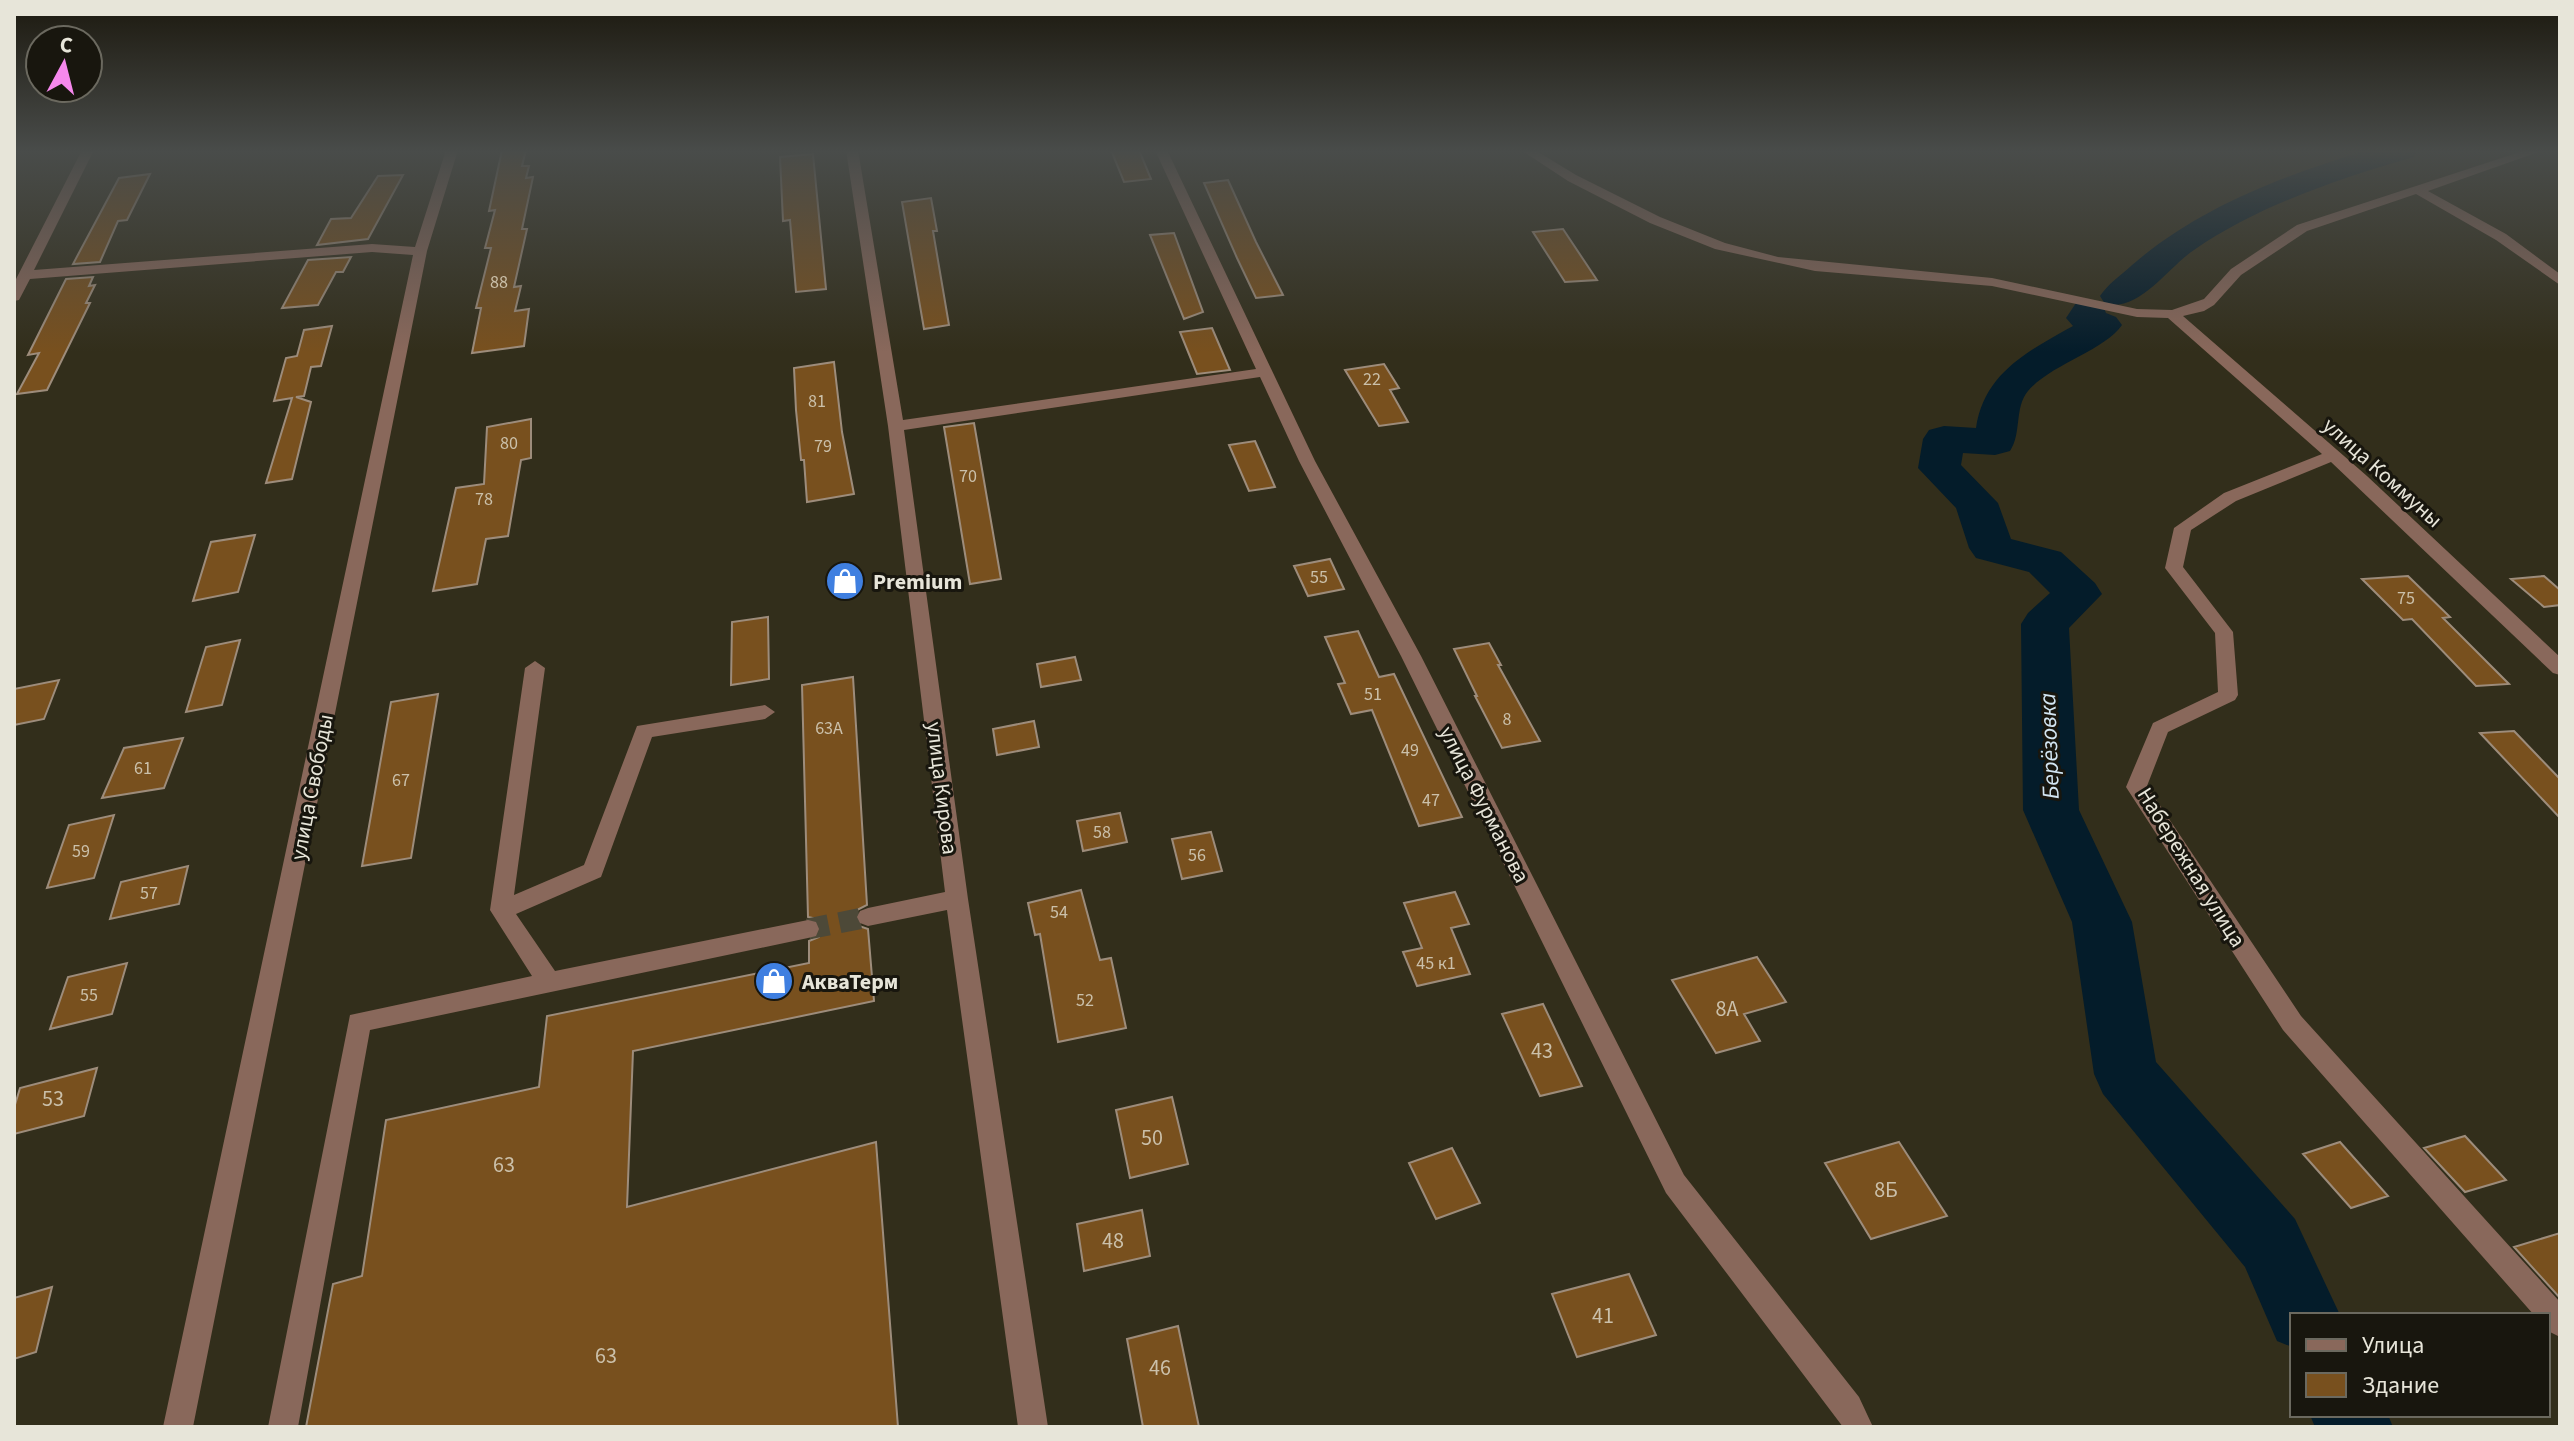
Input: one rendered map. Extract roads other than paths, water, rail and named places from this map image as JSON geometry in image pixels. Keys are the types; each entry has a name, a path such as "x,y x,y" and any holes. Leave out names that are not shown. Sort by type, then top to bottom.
{"street":[{"path":"14,297 54,217"},
{"name":"улица Свободы","path":"178,1427 420,251 431,217"},
{"name":"улица Кирова","path":"863,217 896,426 957,899 1033,1427"},
{"name":"улица Фурманова","path":"1192,217 1307,461 1419,670 1675,1184 1849,1407 1858,1427"},
{"path":"1650,217 1720,246 1778,261 1992,282 2137,313 2172,314 2199,308 2209,302 2236,272 2302,228 2333,217"},
{"path":"2466,217 2501,237 2560,281"},
{"path":"25,275 372,248 420,251"},
{"name":"улица Коммуны","path":"2172,314 2333,456 2560,668"},
{"path":"896,426 1264,372"},
{"name":"Набережная улица","path":"2333,456 2230,497 2183,528 2174,568 2224,632 2228,695 2160,728 2136,787 2292,1023 2560,1323"},
{"path":"535,668 501,910 549,982"},
{"path":"501,910 593,871 644,731 765,712"},
{"path":"868,917 957,899"},
{"path":"283,1427 359,1022 808,929"}],"waterway":[{"name":"Берёзовка","path":"2118,296 2171,250 2226,217"},
{"name":"Берёзовка","path":"2089,311 2085,318 2103,325 2039,363 2009,388 2000,407 1995,442 1944,439 1939,468 1976,503 1992,548 2045,562 2078,594 2045,624 2051,810 2102,922 2126,1074 2270,1243 2302,1313"},
{"name":"Берёзовка","path":"2350,1417 2354,1427"}],"tunnel":[{"path":"808,929 868,917"}],"place":[{"name":"Premium","path":"845,581"},
{"name":"АкваТерм","path":"774,981"}]}
